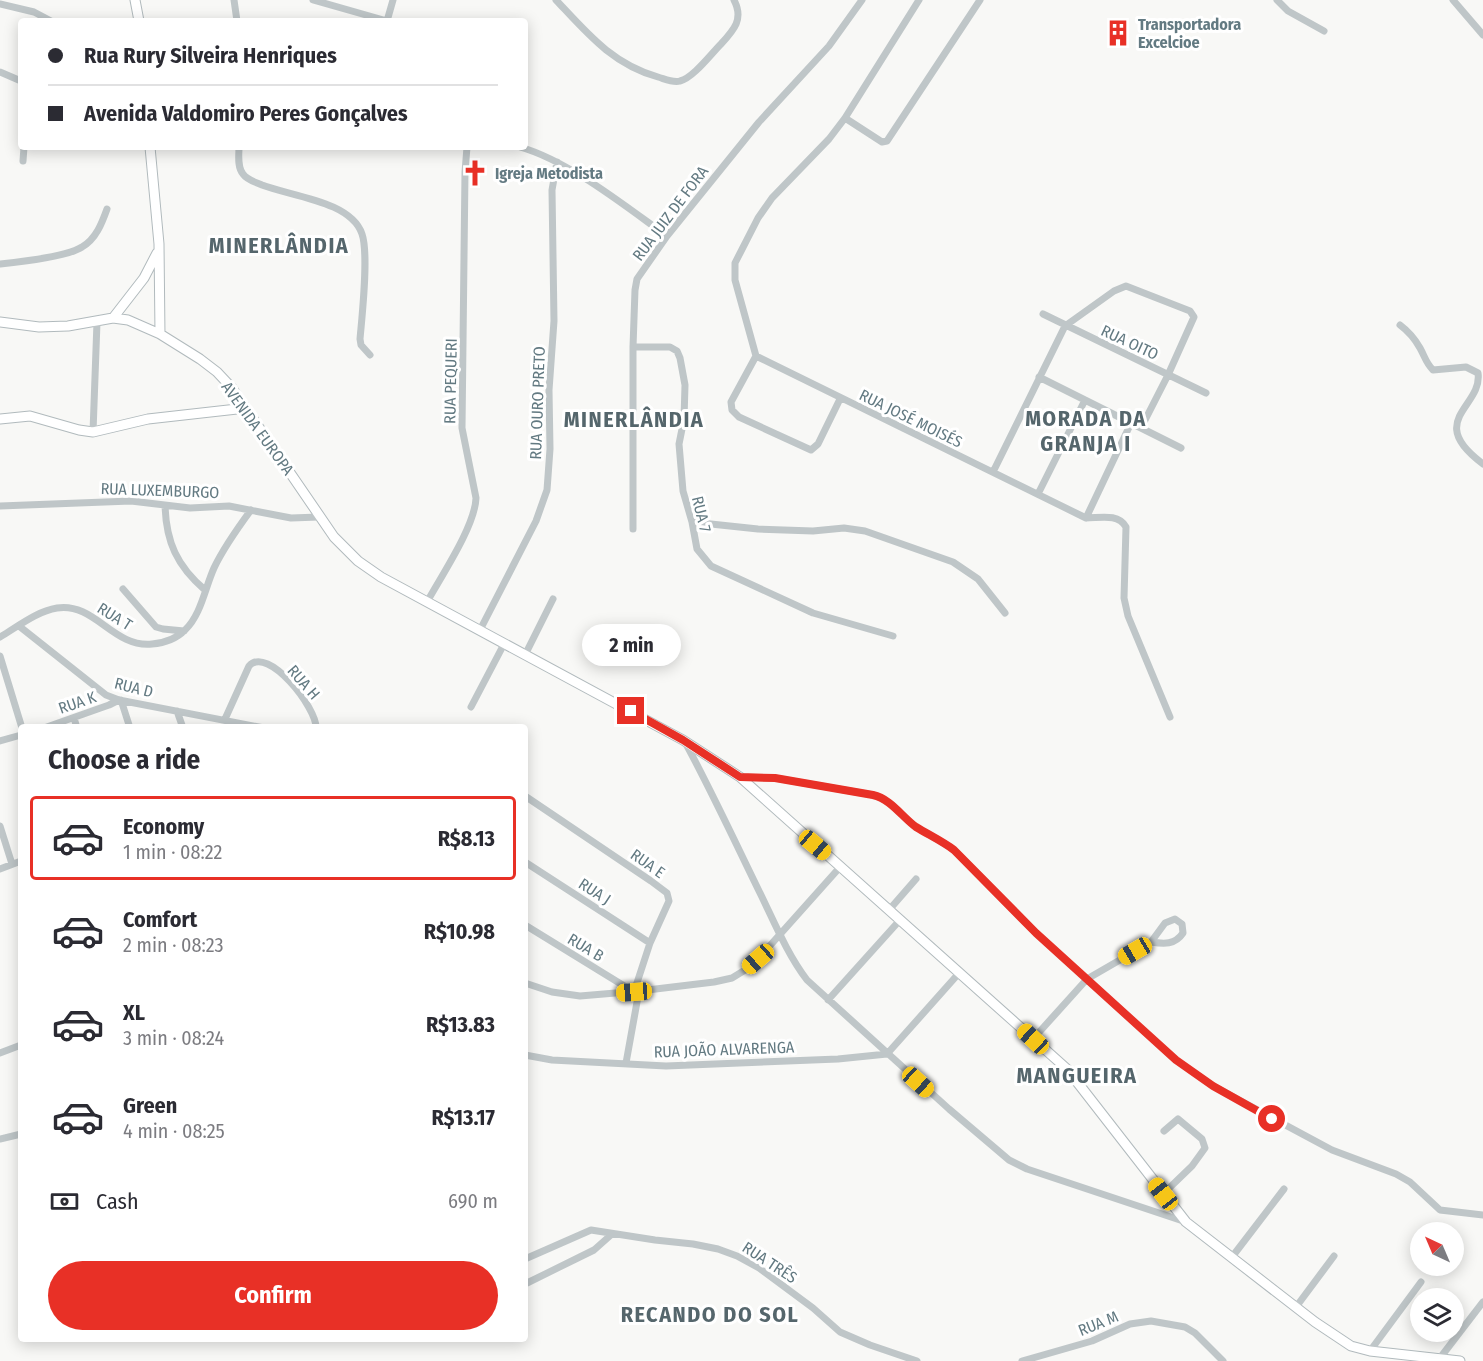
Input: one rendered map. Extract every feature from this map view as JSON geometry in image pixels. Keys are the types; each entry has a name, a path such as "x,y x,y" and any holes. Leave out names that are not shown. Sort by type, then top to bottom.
{"street":[{"path":"135,0 138,18"},
{"path":"234,0 237,18"},
{"path":"313,0 376,18"},
{"path":"388,18 393,0"},
{"path":"556,0 608,53 624,64 674,82 688,77 734,29 739,18 739,11 734,0"},
{"name":"RUA JUIZ DE FORA","path":"633,529 633,347 636,284 667,236 759,122 830,46 862,0"},
{"path":"840,399 818,444 810,451 739,417 732,410 731,402 756,356 735,280 735,263 758,218 772,198 830,140 920,0"},
{"path":"845,118 882,142 888,140 980,0"},
{"path":"1277,0 1288,11 1324,31"},
{"path":"1453,0 1483,35"},
{"path":"0,4 34,12 45,18"},
{"path":"0,72 18,80"},
{"path":"528,149 557,162 667,236"},
{"path":"23,161 24,150"},
{"path":"150,150 159,244 160,334"},
{"path":"239,150 240,169 244,176 272,189 332,207 356,223 362,233 365,250 360,339 361,345 370,355"},
{"name":"RUA PEQUERI","path":"427,602 470,524 476,498 462,428 467,150"},
{"name":"RUA OURO PRETO","path":"480,630 536,521 547,490 550,449 549,390 554,321 552,190 557,162"},
{"path":"0,264 63,254 82,247 97,231 107,209"},
{"path":"113,318 144,278 154,260 159,244"},
{"path":"144,278 154,278 160,282"},
{"path":"993,472 1065,326 1114,291 1126,286 1190,311 1194,317 1141,428"},
{"name":"RUA OITO","path":"1043,314 1206,393"},
{"name":"AVENIDA EUROPA","path":"0,322 39,327 96,322 113,318 138,323 160,334 217,372 246,408 319,517 347,551 381,577 683,740 740,777 1067,1069 1186,1222 1296,1307 1351,1346 1370,1351 1460,1361"},
{"path":"93,432 96,322"},
{"path":"1400,325 1414,338 1425,361 1433,370 1466,367 1478,372 1481,379 1480,385 1458,430 1464,447 1483,464"},
{"name":"RUA 7","path":"633,347 670,347 677,351 680,358 685,385 684,419 679,444 683,491 697,549 711,566 813,613 893,636"},
{"name":"RUA JOSÉ MOISÉS","path":"756,356 1086,518 1117,518 1126,527 1124,598 1128,616 1170,717"},
{"path":"1039,377 1181,448"},
{"path":"1038,494 1085,400"},
{"path":"0,419 30,416 93,432 158,417 246,408"},
{"path":"1086,518 1131,423"},
{"name":"RUA LUXEMBURGO","path":"0,506 115,501 199,508 229,506 291,518 319,517"},
{"path":"165,505 167,532 172,548 182,566 205,590"},
{"path":"184,631 196,615 205,590 229,541 251,510"},
{"path":"692,522 758,529 813,531 844,528 865,531 953,562 978,579 1005,613"},
{"name":"RUA T","path":"123,589 156,627 184,631"},
{"path":"525,656 553,599"},
{"name":"RUA T","path":"0,637 44,612 58,608 72,608 84,612 119,637 143,645 163,643 174,639 184,631"},
{"name":"RUA D","path":"19,626 106,695 120,700 225,719 234,724"},
{"path":"471,707 504,644"},
{"path":"0,656 21,724"},
{"name":"RUA H","path":"225,719 249,666 260,660 270,664 296,689 315,716 316,724"},
{"path":"120,700 129,724"},
{"name":"RUA K","path":"56,724 120,700"},
{"path":"177,711 182,724"},
{"path":"74,718 76,724"},
{"path":"0,741 18,736"},
{"path":"683,740 798,968 807,980 887,1054 1009,1160 1035,1173 1186,1222"},
{"path":"697,765 706,754"},
{"path":"740,777 775,778 873,795 884,799 913,825 954,850 1036,933 1176,1060 1213,1086 1332,1150 1396,1173 1410,1182 1440,1210 1483,1215"},
{"name":"RUA E","path":"528,798 667,893 668,906 650,943 637,992 626,1063"},
{"path":"0,826 12,864"},
{"path":"0,869 18,862"},
{"name":"RUA J","path":"528,864 650,943"},
{"path":"528,984 552,992 580,996 637,992 732,978 758,959 841,866"},
{"path":"889,910 916,879"},
{"path":"1033,1039 1087,979 1152,942 1167,921 1175,919 1182,924 1183,933 1174,941 1167,944 1152,942"},
{"path":"828,1000 900,920"},
{"name":"RUA B","path":"528,927 637,992"},
{"path":"887,1054 960,972"},
{"path":"0,1053 18,1046"},
{"name":"RUA JOÃO ALVARENGA","path":"528,1056 552,1060 698,1066 729,1062 838,1059 887,1054"},
{"path":"1163,1194 1192,1166 1205,1148 1202,1139 1179,1119 1164,1131"},
{"path":"0,1139 18,1135"},
{"path":"1232,1257 1284,1189"},
{"name":"RUA TRÊS","path":"528,1258 588,1231 693,1244 737,1256 759,1268 840,1332 917,1361"},
{"path":"528,1283 589,1253 612,1234"},
{"path":"1296,1307 1334,1256"},
{"path":"1370,1351 1421,1282"},
{"path":"1440,1358 1483,1302"},
{"name":"RUA M","path":"1022,1361 1092,1341 1138,1322 1162,1322 1185,1328 1195,1333 1223,1361"}],"place":[{"name":"Transportadora Excelcioe","path":"1118,33"},
{"name":"Igreja Metodista","path":"475,173"}],"district":[{"name":"MINERLÂNDIA","path":"279,245"},
{"name":"MINERLÂNDIA","path":"634,419"},
{"name":"MORADA DA GRANJA I","path":"1086,431"},
{"name":"MANGUEIRA","path":"1077,1075"},
{"name":"RECANDO DO SOL","path":"710,1314"}],"route":[{"path":"631,711 683,740 740,777 775,778 879,796 884,799 913,825 954,850 1036,933 1176,1060 1213,1086 1272,1119"}]}
